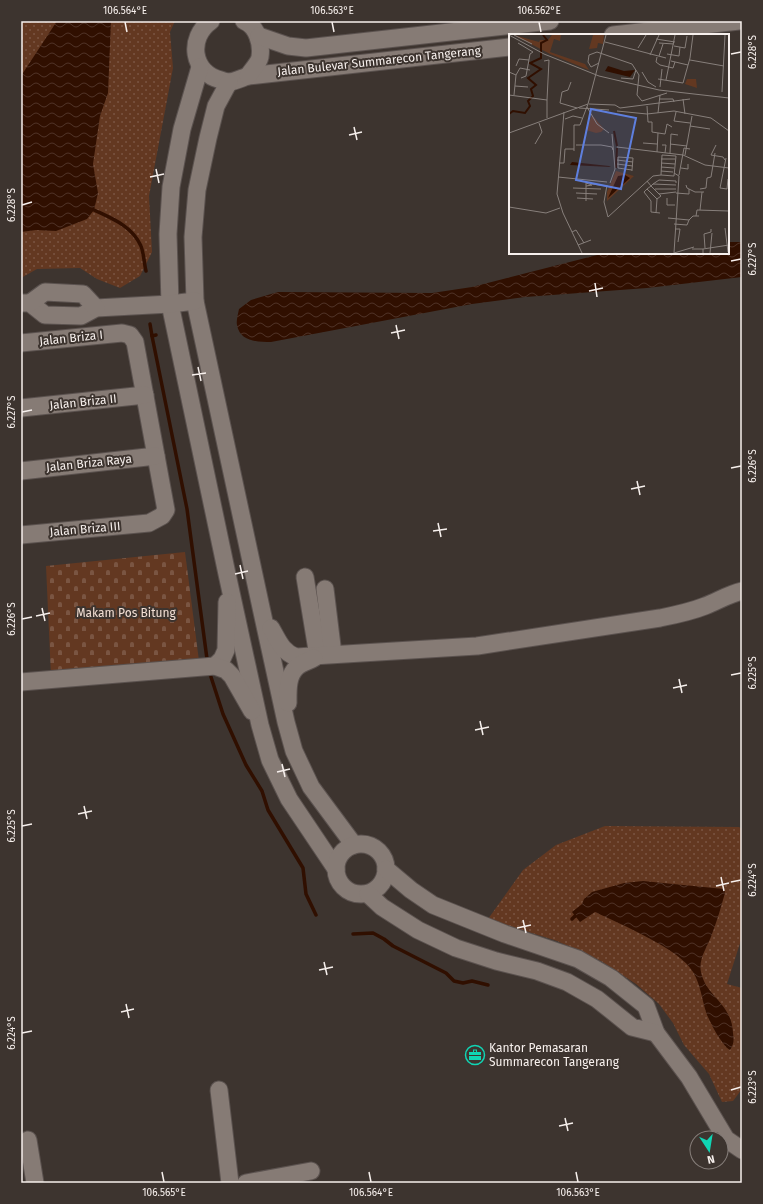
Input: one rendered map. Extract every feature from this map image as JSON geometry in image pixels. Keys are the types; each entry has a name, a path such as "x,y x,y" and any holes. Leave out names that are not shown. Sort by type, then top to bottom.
{"street":[{"path":"211,21 198,35 195,51 200,67 212,78 229,82 216,106 198,190 193,237 195,301 286,722 294,751 311,787 354,845"},
{"name":"Jalan Bulevar Summarecon Tangerang","path":"248,76 260,58 259,36 288,46 306,48 550,21"},
{"path":"622,34 734,21"},
{"path":"247,22 259,36"},
{"path":"438,34 440,54"},
{"name":"Jalan Bulevar Summarecon Tangerang","path":"229,82 248,76 509,46"},
{"path":"200,67 182,129 171,187 168,234 170,304 260,725 270,760 289,799 336,869"},
{"path":"96,308 83,294 45,292 26,303 45,315 81,316 96,308 170,304 195,301"},
{"name":"Jalan Briza I","path":"21,343 122,333 130,335 135,342 145,395"},
{"path":"145,395 156,456"},
{"name":"Jalan Briza II","path":"21,408 145,395"},
{"name":"Jalan Briza Raya","path":"21,471 156,456"},
{"name":"Jalan Briza III","path":"21,535 149,523 162,516 166,510 156,456"},
{"path":"214,666 222,659 226,650 227,574"},
{"path":"305,577 326,655"},
{"path":"325,589 326,655"},
{"path":"262,612 283,650 296,657 477,646 516,641 684,613 706,606 732,593 742,591"},
{"path":"286,722 289,681 293,672 298,666 326,655"},
{"path":"21,682 214,666 226,670 232,676 260,725"},
{"path":"361,844 374,847 383,856 386,862 383,882 374,891 368,894 355,894 348,891 339,882 336,863 343,851 354,845 361,844"},
{"path":"386,869 411,890 433,905 505,934 578,959 611,978 646,1006 656,1033 689,1077 726,1139 742,1150"},
{"path":"368,894 382,907 418,930 456,948 496,961 537,971 567,982 597,999 632,1027 656,1033"},
{"path":"219,1090 230,1183"},
{"path":"28,1140 35,1183"},
{"path":"246,1183 311,1171"}],"green space":[{"path":"21,21 175,21 170,32 173,68 149,196 152,252 140,276 120,288 97,279 80,268 37,269 21,278"},
{"name":"Makam Pos Bitung","path":"185,552 199,661 51,676 46,566"},
{"path":"605,826 739,827 742,829 742,937 727,984 742,988 742,1089 733,1101 722,1102 709,1074 684,1045 673,1023 659,1004 636,984 601,961 557,941 488,919 523,870 556,845"}],"water":[{"path":"57,21 111,21 108,93 100,116 93,164 98,193 94,210 87,219 56,231 36,230 21,232 21,76"},
{"path":"729,242 742,242 742,277 647,288 525,297 472,304 271,342 261,342 246,338 239,331 237,325 239,309 251,300 278,292 432,293 472,287 601,254 729,254"},
{"path":"643,881 724,889 725,893 712,934 702,957 700,967 704,981 708,988 724,1007 732,1023 734,1040 730,1050 723,1044 713,1027 707,1015 696,977 686,963 663,946 634,930 595,912 580,922 572,912 582,904 584,899 592,892 624,883"}],"waterway":[{"path":"94,210 121,224 133,233 141,246 146,271"},
{"path":"150,324 152,336 156,335"},
{"path":"152,336 187,509 207,659"},
{"path":"211,677 223,714 246,765 262,791 268,810 303,868 306,894 316,915"},
{"path":"572,919 575,916"},
{"path":"353,934 373,933 393,946 446,973 454,981 463,983 472,981 488,985"}],"place":[{"name":"Kantor Pemasaran Summarecon Tangerang","path":"475,1055"}]}
